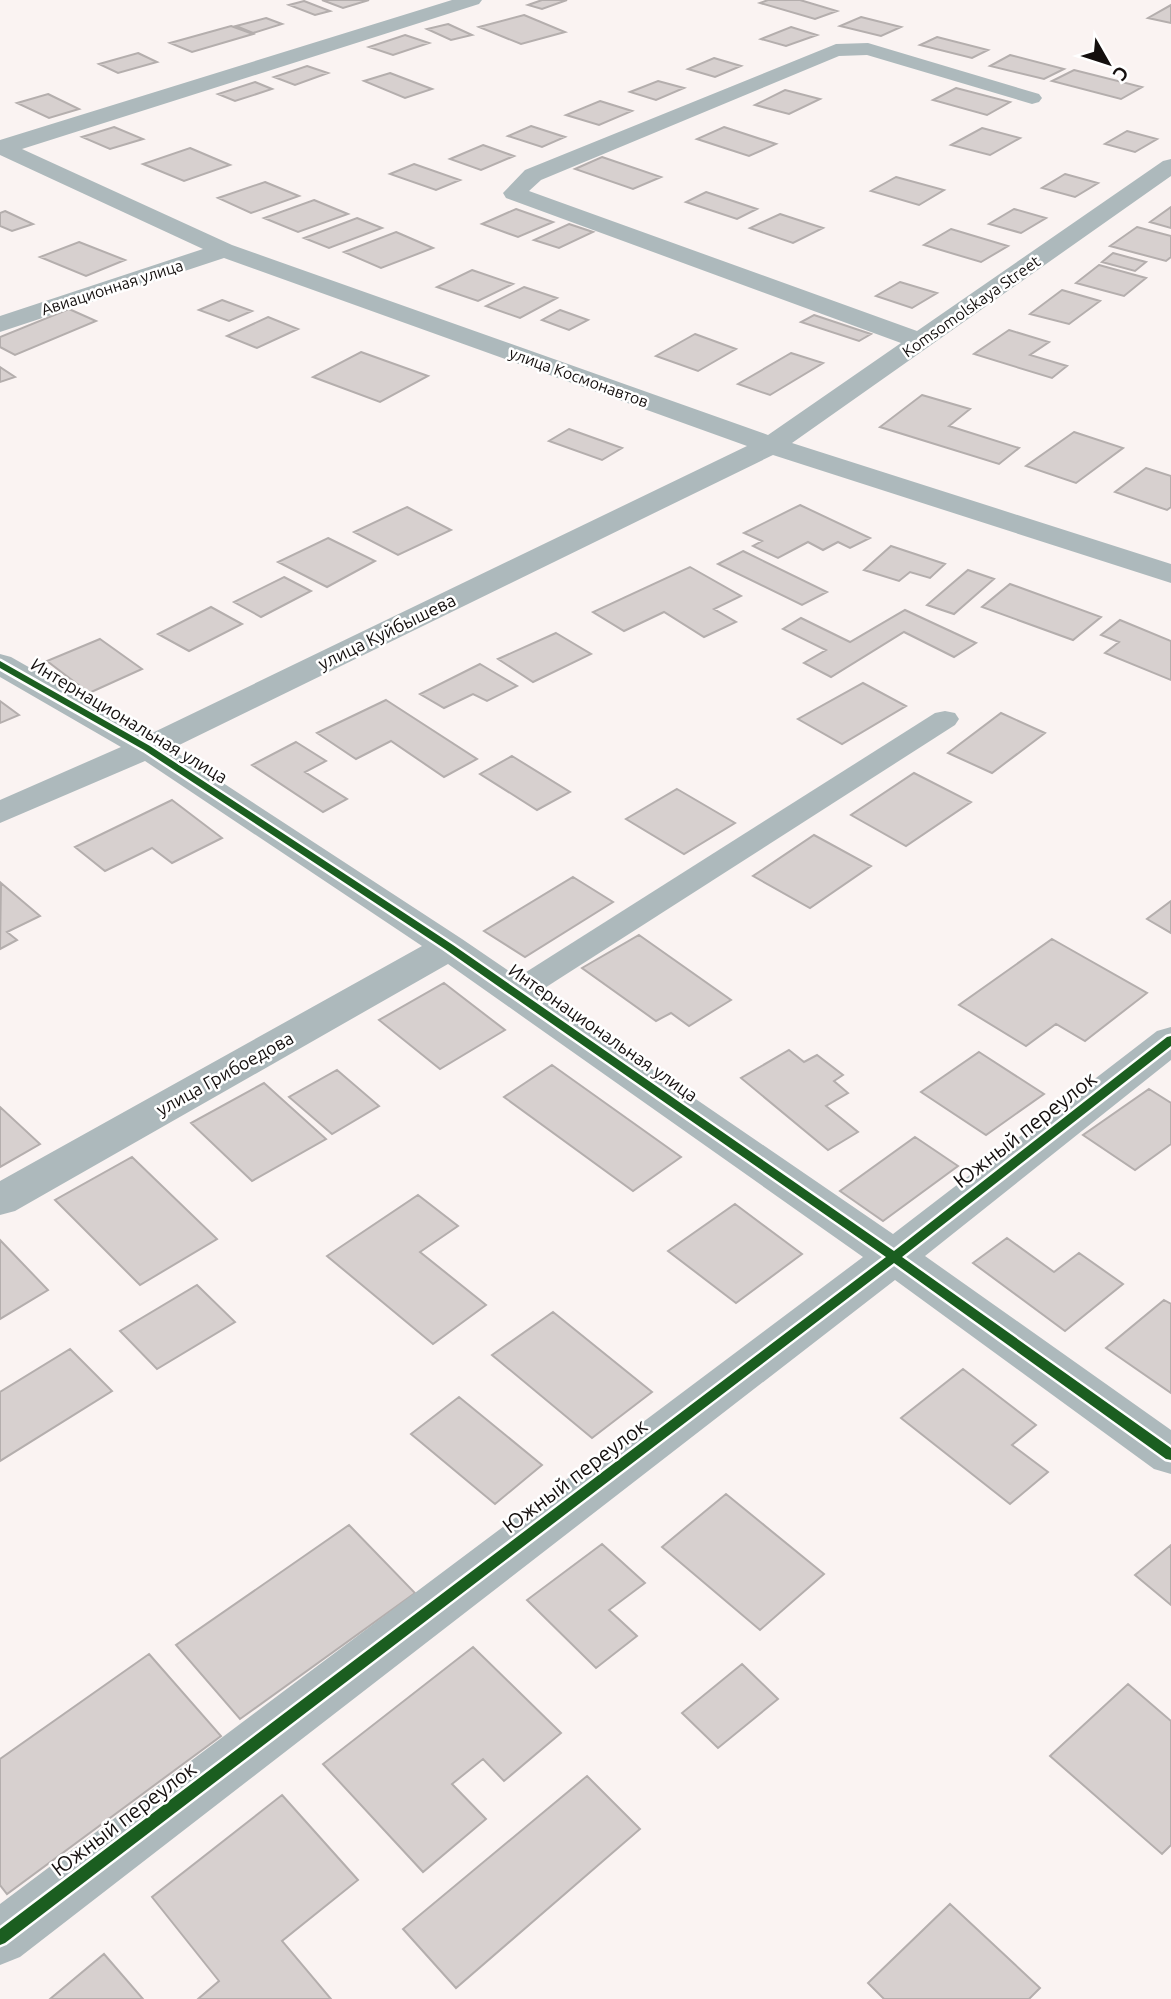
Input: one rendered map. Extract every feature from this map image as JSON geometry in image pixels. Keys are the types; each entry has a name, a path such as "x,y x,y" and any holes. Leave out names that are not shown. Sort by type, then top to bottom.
{"street":[{"path":"1,147 472,0"},
{"path":"920,341 514,193 533,175 836,50 868,49 1032,98"},
{"name":"улица Космонавтов","path":"1,147 224,250 771,445 1171,574"},
{"name":"Komsomolskaya Street","path":"771,445 1171,166"},
{"name":"Авиационная улица","path":"0,324 224,250"},
{"name":"улица Куйбышева","path":"0,813 147,748 771,445"},
{"name":"Интернациональная улица","path":"0,664 147,748 449,947 894,1257 1171,1455"},
{"name":"улица Грибоедова","path":"0,1200 449,947"},
{"name":"Южный переулок","path":"0,1938 894,1257 1171,1040"}],"lane":[{"path":"515,993 945,719"}],"building":[{"path":"322,0 369,0 343,8"},
{"path":"542,0 567,0 542,9 528,5"},
{"path":"768,0 800,0 837,11 815,19 760,3"},
{"path":"304,1 330,11 315,15 289,5"},
{"path":"1171,5 1171,23 1148,18"},
{"path":"524,15 565,32 521,44 479,27"},
{"path":"861,17 901,27 881,36 840,26"},
{"path":"266,18 282,24 253,33 236,26"},
{"path":"448,24 472,35 451,40 427,29"},
{"path":"231,26 253,34 192,52 170,43"},
{"path":"791,27 817,35 786,46 761,39"},
{"path":"405,35 429,43 393,55 369,47"},
{"path":"937,37 988,50 972,58 920,45"},
{"path":"138,53 157,62 118,73 99,64"},
{"path":"1010,55 1064,69 1044,79 990,66"},
{"path":"714,58 741,66 715,77 688,69"},
{"path":"307,66 328,73 295,85 274,77"},
{"path":"1074,70 1142,87 1121,99 1052,81"},
{"path":"390,73 432,89 405,98 364,81"},
{"path":"658,81 684,88 656,100 630,92"},
{"path":"255,82 272,89 235,101 218,94"},
{"path":"956,88 1010,102 987,115 933,100"},
{"path":"785,90 820,99 789,114 755,105"},
{"path":"48,94 79,109 49,118 17,103"},
{"path":"600,101 632,111 599,125 566,115"},
{"path":"531,126 565,137 542,147 508,136"},
{"path":"114,127 143,139 110,149 82,137"},
{"path":"724,127 776,144 749,156 697,139"},
{"path":"982,128 1020,138 990,155 951,145"},
{"path":"1127,131 1157,139 1135,152 1105,144"},
{"path":"483,145 514,156 481,170 450,159"},
{"path":"190,148 230,165 184,181 143,164"},
{"path":"602,157 661,177 633,189 575,169"},
{"path":"414,164 460,180 436,190 390,174"},
{"path":"1065,174 1098,183 1075,197 1042,188"},
{"path":"896,177 944,190 919,205 871,191"},
{"path":"265,182 299,196 251,213 218,198"},
{"path":"706,192 757,209 737,219 686,202"},
{"path":"314,200 348,214 298,232 264,218"},
{"path":"1171,207 1171,228 1150,222"},
{"path":"516,209 553,222 518,237 482,224"},
{"path":"1014,209 1046,218 1021,233 989,224"},
{"path":"5,211 33,224 12,231 0,226 0,213"},
{"path":"780,214 823,228 793,243 750,228"},
{"path":"357,218 382,228 329,248 304,238"},
{"path":"569,224 593,232 559,248 534,240"},
{"path":"1137,227 1171,236 1171,257 1166,261 1110,246"},
{"path":"951,229 1008,246 981,262 924,245"},
{"path":"396,232 433,248 381,268 344,252"},
{"path":"79,242 125,260 86,276 40,257"},
{"path":"1113,253 1146,262 1135,271 1102,262"},
{"path":"1099,265 1146,278 1124,296 1076,283"},
{"path":"472,270 513,284 478,301 437,287"},
{"path":"900,282 937,293 912,308 876,296"},
{"path":"524,287 557,298 520,318 486,306"},
{"path":"1062,290 1100,301 1069,324 1030,314"},
{"path":"222,300 252,311 229,321 199,310"},
{"path":"69,309 96,321 15,355 0,347 0,337"},
{"path":"560,310 588,320 569,330 542,320"},
{"path":"814,315 871,334 859,341 801,322"},
{"path":"268,317 298,329 257,348 227,336"},
{"path":"1009,330 1049,342 1030,355 1067,366 1052,378 974,354"},
{"path":"695,334 736,349 698,371 656,356"},
{"path":"361,352 428,376 380,402 313,377"},
{"path":"791,353 823,363 770,395 738,384"},
{"path":"0,367 15,377 0,382"},
{"path":"922,395 970,409 949,426 1019,448 999,464 880,427"},
{"path":"569,429 622,448 602,460 549,441"},
{"path":"1074,432 1123,448 1076,483 1026,466"},
{"path":"1146,468 1171,476 1171,507 1167,510 1115,492"},
{"path":"800,505 870,538 850,548 838,542 823,550 808,542 778,558 753,546 762,541 744,533"},
{"path":"407,507 451,530 398,555 354,532"},
{"path":"328,538 375,561 327,587 278,562"},
{"path":"891,546 945,564 930,578 910,572 899,581 864,570"},
{"path":"743,551 827,592 802,605 718,564"},
{"path":"690,567 741,596 714,609 736,622 704,637 664,612 624,631 593,612"},
{"path":"968,570 994,579 954,614 927,605"},
{"path":"284,577 311,591 261,617 234,602"},
{"path":"1010,584 1101,617 1073,640 982,607"},
{"path":"211,607 242,624 189,651 158,634"},
{"path":"905,610 976,643 954,657 904,632 831,677 804,663 826,650 783,629 801,618 850,642"},
{"path":"1120,620 1171,641 1171,680 1105,653 1119,642 1101,635"},
{"path":"556,633 591,654 533,682 498,659"},
{"path":"100,639 142,669 89,693 47,661"},
{"path":"480,664 517,686 487,701 473,694 444,708 420,694"},
{"path":"863,683 906,706 842,744 798,719"},
{"path":"386,700 477,759 444,777 391,741 356,759 317,733"},
{"path":"0,701 19,715 0,723"},
{"path":"1001,713 1045,733 992,773 948,753"},
{"path":"296,742 326,761 305,772 347,799 323,812 252,765"},
{"path":"512,756 570,792 537,810 480,774"},
{"path":"914,773 971,802 906,846 851,815"},
{"path":"677,789 735,823 684,854 626,819"},
{"path":"172,800 222,838 172,863 152,848 105,871 75,847"},
{"path":"814,835 871,866 810,908 753,876"},
{"path":"573,877 613,902 525,957 484,931"},
{"path":"1,883 40,916 7,932 17,940 0,949"},
{"path":"1171,901 1171,933 1147,919"},
{"path":"639,935 731,1000 689,1026 671,1013 656,1021 582,968"},
{"path":"1052,939 1147,993 1085,1041 1056,1024 1026,1046 959,1005"},
{"path":"444,983 505,1030 440,1069 379,1020"},
{"path":"789,1050 804,1062 817,1055 843,1075 834,1081 848,1093 826,1106 858,1132 828,1150 741,1078"},
{"path":"979,1052 1044,1094 986,1135 921,1092"},
{"path":"552,1065 681,1157 633,1191 504,1097"},
{"path":"337,1070 379,1106 332,1134 289,1097"},
{"path":"264,1083 326,1139 252,1181 191,1123"},
{"path":"1149,1089 1171,1103 1171,1144 1135,1170 1083,1135"},
{"path":"0,1107 40,1144 0,1167"},
{"path":"915,1137 958,1166 883,1221 840,1191"},
{"path":"132,1157 217,1239 140,1285 55,1200"},
{"path":"418,1195 458,1226 420,1252 486,1305 433,1344 327,1256"},
{"path":"735,1204 802,1254 736,1303 668,1251"},
{"path":"1007,1238 1054,1272 1079,1253 1123,1284 1065,1331 973,1263"},
{"path":"0,1240 48,1290 0,1319"},
{"path":"197,1285 235,1322 157,1369 120,1331"},
{"path":"1164,1300 1171,1304 1171,1393 1106,1348"},
{"path":"553,1312 652,1392 592,1438 492,1355"},
{"path":"70,1349 112,1391 0,1461 0,1392"},
{"path":"963,1369 1036,1425 1012,1445 1048,1472 1010,1504 901,1418"},
{"path":"459,1397 542,1465 495,1504 411,1434"},
{"path":"726,1494 824,1574 760,1630 662,1547"},
{"path":"349,1525 415,1593 240,1719 176,1645"},
{"path":"602,1544 645,1583 609,1610 637,1636 596,1668 527,1600"},
{"path":"1171,1545 1171,1605 1135,1575"},
{"path":"473,1647 561,1733 504,1781 483,1759 452,1784 486,1819 423,1872 323,1764"},
{"path":"149,1654 221,1736 7,1894 0,1885 0,1759"},
{"path":"742,1664 778,1699 718,1748 682,1713"},
{"path":"1128,1684 1171,1721 1171,1845 1162,1854 1050,1756"},
{"path":"587,1776 640,1829 456,1988 403,1929"},
{"path":"282,1795 358,1880 282,1941 331,1999 198,1999 219,1981 152,1897"},
{"path":"950,1904 1040,1988 1029,1999 884,1999 868,1983"},
{"path":"104,1954 143,1999 50,1999"}],"cycle path":[{"path":"0,664 147,748 449,947 894,1257 1171,1455"},
{"path":"0,1938 894,1257 1171,1040"}]}
